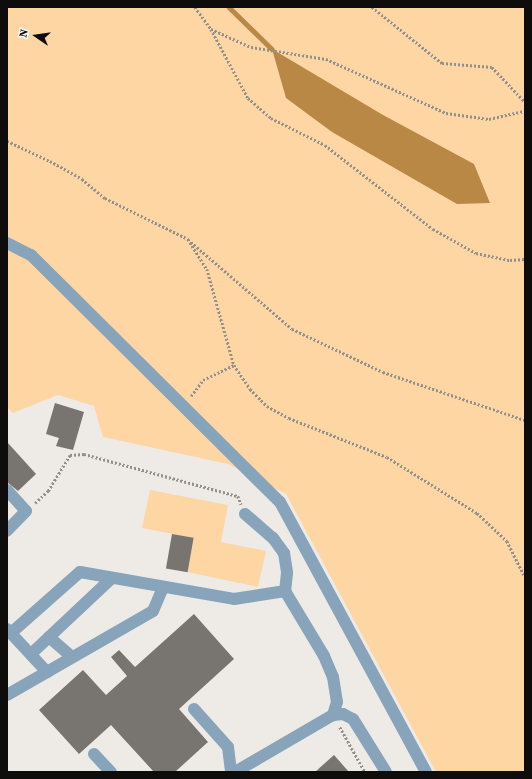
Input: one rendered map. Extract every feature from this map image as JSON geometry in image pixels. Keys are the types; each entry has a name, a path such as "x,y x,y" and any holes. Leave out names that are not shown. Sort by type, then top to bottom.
{"lane":[{"path":"7,243 31,255 280,502 426,772"},
{"path":"7,490 26,511 7,531"},
{"path":"245,514 273,538 284,553 287,573 285,591 324,656 337,702 333,715"},
{"path":"47,672 9,631 80,572 111,579 234,599 285,591"},
{"path":"31,654 111,579"},
{"path":"7,695 153,612 163,588"},
{"path":"49,637 72,657"},
{"path":"194,709 228,747 231,772"},
{"path":"235,772 333,715 343,714 353,719 386,772"},
{"path":"94,754 111,772"}],"path":[{"path":"195,7 211,29 248,98 271,118 325,145 433,229 476,253 510,260 525,260"},
{"path":"372,7 442,62 492,67 525,102"},
{"path":"211,29 250,47 326,59 446,113 488,119 525,111"},
{"path":"7,141 50,161 82,179 105,198 188,239 292,330 383,372 525,420"},
{"path":"188,239 208,270 234,365 250,389 267,406 387,457 477,513 507,541 525,577"},
{"path":"189,412 190,399 203,380 234,365"},
{"path":"26,511 48,491 70,455 84,454 238,496 245,514"},
{"path":"333,715 365,772"}],"shaded area":[{"path":"7,7 525,7 525,772 436,772 286,494 228,464 103,437 94,406 58,395 13,413 7,407"},
{"path":"272,49 383,115 474,164 490,203 457,204 332,132 286,98"},
{"path":"150,490 228,505 221,542 266,551 258,587 187,572 194,538 142,528"}],"building":[{"path":"55,403 84,412 73,450 56,446 59,438 46,434"},
{"path":"7,442 36,474 18,491 7,482"},
{"path":"172,534 194,538 188,572 166,568"},
{"path":"194,614 234,659 179,709 208,742 175,772 154,772 111,725 79,754 39,710 83,670 106,695 127,676 111,657 119,650 135,667"},
{"path":"334,755 349,772 315,772"}],"waterway":[{"path":"229,7 272,49"}]}
